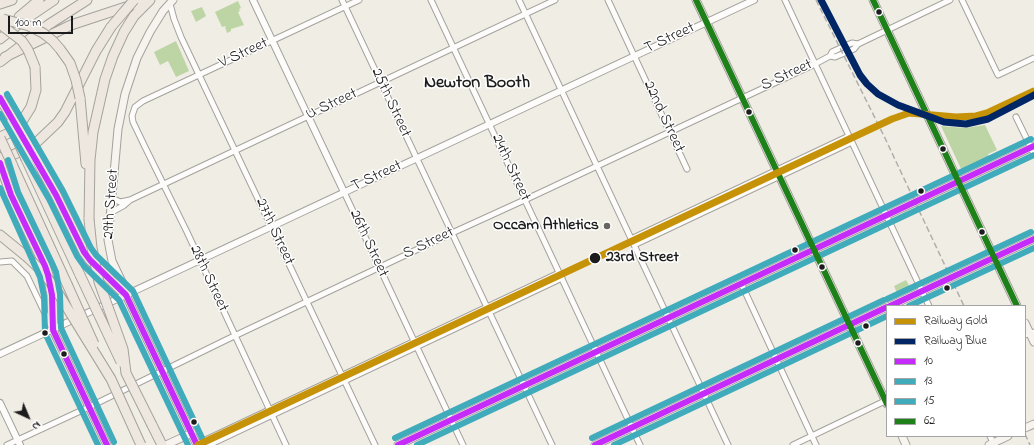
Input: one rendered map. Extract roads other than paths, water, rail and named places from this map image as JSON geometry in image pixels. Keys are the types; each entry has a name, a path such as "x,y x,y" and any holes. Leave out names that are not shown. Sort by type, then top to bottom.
{"highway":[{"path":"0,4 12,0"},
{"path":"0,34 39,0"},
{"path":"0,39 20,23 54,0"},
{"path":"3,60 48,24 87,0"},
{"path":"0,158 15,154 37,142 50,132 65,112 96,51 111,27 134,0"},
{"path":"3,60 71,25 148,0"},
{"path":"126,373 122,349 99,282 92,248 89,219 89,182 93,132 107,73 121,37 134,16 148,0"},
{"path":"1,21 29,26 43,33 53,41 70,63 80,98 85,161 89,182"},
{"path":"1,21 22,41 28,50 35,67 36,90 31,108 21,123 7,134 0,137 141,445"},
{"path":"0,98 30,157 80,275 162,445"},
{"path":"0,104 30,157 56,195 84,252 90,260 126,295"},
{"path":"1,166 21,218 48,275 52,295 53,330"},
{"path":"2,238 28,257 43,272 58,293 111,380"}],"main road":[{"path":"696,0 886,402"},
{"path":"873,0 1017,305"},
{"name":"29th Street","path":"172,2 158,17 150,32 137,58 125,94 118,129 108,232 112,261 126,295 197,444"},
{"path":"398,445 813,249 959,181 1033,149"},
{"path":"892,305 1034,238"},
{"path":"595,445 886,308"},
{"path":"53,330 107,445"},
{"path":"1030,334 1034,342"},
{"path":"166,445 192,433"},
{"path":"992,444 1006,437"}],"street":[{"name":"26th Street","path":"253,0 463,445"},
{"name":"25th Street","path":"342,0 552,445"},
{"name":"V Street","path":"133,112 135,107 140,103 359,0"},
{"name":"24th Street","path":"431,0 640,445"},
{"path":"519,0 728,445"},
{"name":"U Street","path":"110,213 123,206 130,200 555,0"},
{"name":"22nd Street","path":"608,0 687,169"},
{"name":"T Street","path":"1,354 754,0"},
{"path":"785,0 929,305"},
{"name":"S Street","path":"7,445 18,442 162,371 452,233 815,64 830,56 832,52 852,43 858,44 950,0"},
{"path":"962,0 998,75 1034,58"},
{"name":"27th Street","path":"172,2 174,19 374,445"},
{"path":"158,17 165,16 174,19"},
{"name":"28th Street","path":"133,112 133,122 200,260 286,445"},
{"path":"1016,117 1033,149"},
{"path":"634,245 778,174 849,136"},
{"path":"631,239 852,142"},
{"path":"112,194 117,201 120,202 130,200"},
{"path":"0,262 12,261 27,276 53,330"},
{"path":"197,444 414,341 488,310 561,276"},
{"path":"741,283 816,445"},
{"path":"209,445 417,347 488,310"},
{"path":"793,445 886,402"},
{"path":"0,403 18,442"}],"railway":[{"path":"816,0 884,136 964,305"},
{"path":"1026,436 1030,445"}],"rail line":[{"name":"Blue","path":"821,0 860,75 878,94 898,105 944,122 966,124 988,119 1034,95"},
{"name":"Gold","path":"198,445 892,119 909,113 956,117 976,116 987,113 1034,91"}],"place":[{"name":"Occam Athletics","path":"607,226"},
{"name":"23rd Street","path":"595,258"}],"district":[{"name":"Newton Booth","path":"477,84"}]}
